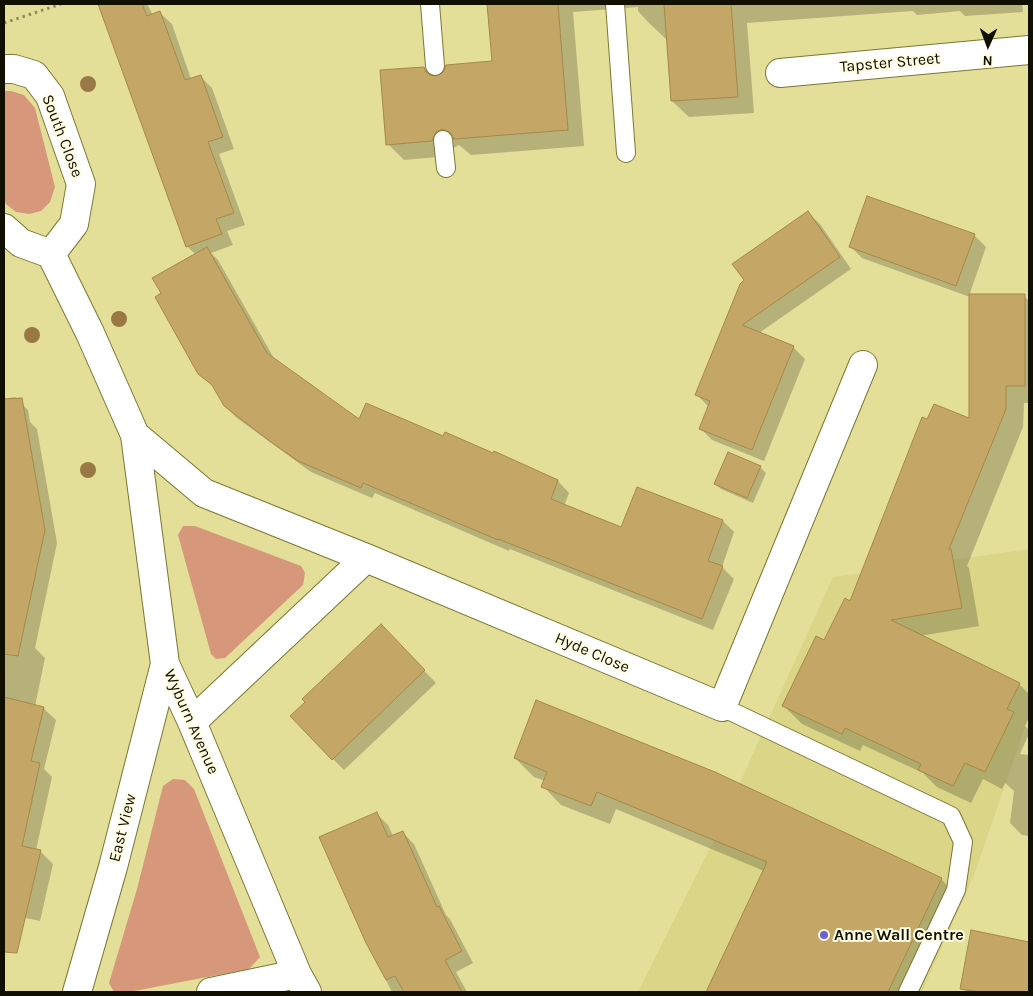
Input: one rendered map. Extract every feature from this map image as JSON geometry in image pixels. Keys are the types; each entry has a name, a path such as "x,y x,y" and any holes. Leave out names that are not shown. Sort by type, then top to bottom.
{"street":[{"name":"Tapster Street","path":"780,73 1029,50"},
{"name":"South Close","path":"4,69 14,69 34,75 50,96 81,184 74,224 50,254"},
{"path":"4,228 21,243 50,254 90,333 134,435"},
{"path":"722,707 863,365"},
{"name":"Hyde Close","path":"134,435 204,493 366,558 722,707"},
{"name":"Wyburn Avenue","path":"134,435 165,664 192,722 302,983"},
{"path":"192,722 366,558"},
{"name":"East View","path":"77,992 113,867 165,664"},
{"path":"211,992 302,983"}],"lane":[{"path":"430,4 435,66"},
{"path":"615,4 626,153"},
{"path":"443,140 446,168"},
{"path":"722,707 951,816 963,842 956,890 908,992"}],"path":[{"path":"4,23 61,4"}],"shaded area":[{"path":"4,91 24,95 35,108 55,187 50,202 41,211 29,214 16,212 6,204 4,199"},
{"path":"183,526 195,526 301,566 305,573 303,585 225,658 216,659 211,654 178,535"},
{"path":"1029,549 1029,716 974,875 922,992 638,992 712,844 833,577"},
{"path":"173,779 185,780 194,789 260,957 249,969 129,992 114,992 109,983 137,889 163,786"}],"building":[{"path":"98,4 142,4 147,16 160,11 185,80 201,75 223,137 208,142 234,213 216,219 222,234 186,247"},
{"path":"487,4 558,4 568,130 454,139 451,133 442,129 436,132 432,141 386,145 380,70 424,67 430,75 436,76 444,71 446,65 492,61"},
{"path":"664,4 731,4 738,97 671,101"},
{"path":"867,196 975,234 956,286 849,247"},
{"path":"808,211 840,257 742,325 794,346 752,450 699,429 710,401 695,395 740,284 744,280 732,264"},
{"path":"207,247 267,353 359,419 366,403 443,436 445,432 493,453 494,451 558,480 551,499 621,527 637,487 723,520 708,561 723,566 702,619 498,540 363,483 361,488 298,461 271,442 224,406 212,385 198,374 155,297 161,293 152,278"},
{"path":"969,294 1025,294 1025,386 1006,386 1006,409 949,549 951,549 962,608 891,620 1020,683 1007,709 1014,712 985,772 965,763 953,786 918,770 921,764 845,728 842,734 782,706 816,636 824,640 845,598 850,601 922,417 927,419 934,404 969,418"},
{"path":"22,398 45,530 18,656 4,654 4,399"},
{"path":"728,452 761,466 747,498 714,484"},
{"path":"381,624 425,670 332,760 290,716 305,702 302,699"},
{"path":"4,697 44,707 31,761 40,763 22,846 41,850 17,953 4,952"},
{"name":"Anne Wall Centre","path":"536,700 715,772 942,878 888,992 706,992 767,862 597,792 591,806 541,787 547,772 514,758"},
{"path":"377,812 388,837 403,831 437,907 439,906 462,951 445,960 462,992 404,992 395,976 386,980 366,943 319,837"},
{"path":"971,930 1029,942 1029,992 981,992 960,989"}],"place":[{"name":"Anne Wall Centre","path":"824,935"}]}
